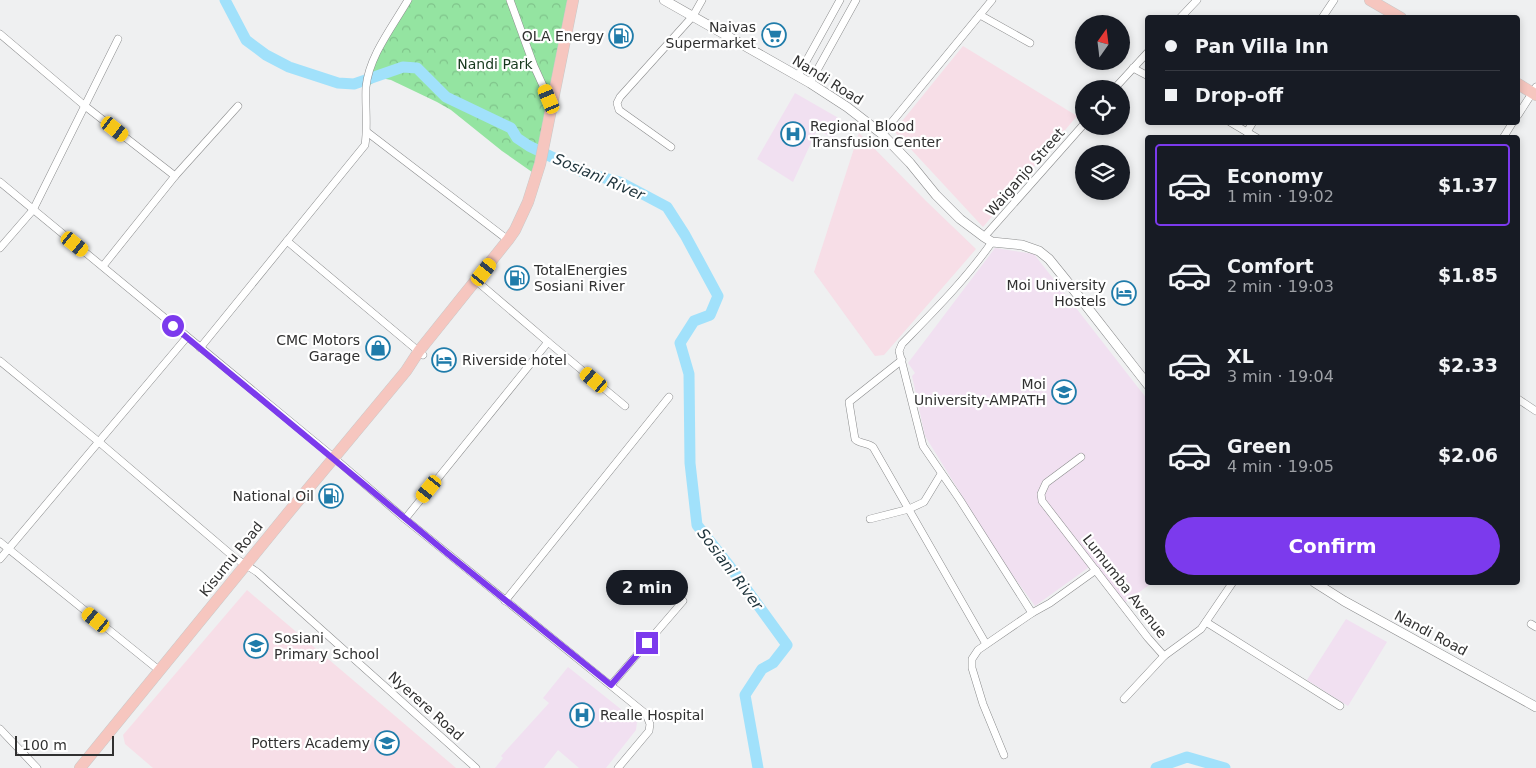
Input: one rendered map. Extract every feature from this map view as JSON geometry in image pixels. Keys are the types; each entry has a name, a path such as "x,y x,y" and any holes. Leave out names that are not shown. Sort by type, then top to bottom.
{"highway":[{"path":"547,143 553,101 573,0"},
{"path":"421,353 480,284 516,235 534,198 563,86 579,0"},
{"path":"1370,0 1395,15"},
{"path":"1520,85 1535,91"},
{"path":"421,353 508,240 528,202 542,164"},
{"name":"Kisumu Road","path":"80,768 421,353"}],"street":[{"path":"200,348 365,145 367,132 366,85 379,49 408,0"},
{"path":"510,0 534,66 549,99 553,101"},
{"name":"Nandi Road","path":"664,0 810,83 847,107 882,134 910,163 936,195 960,219 988,240"},
{"path":"671,147 619,110 618,103 620,97 694,16 702,0"},
{"path":"798,76 840,0"},
{"path":"810,83 856,0"},
{"path":"882,134 992,0"},
{"path":"1183,15 1197,0"},
{"path":"1324,15 1334,0"},
{"path":"980,15 1030,43"},
{"path":"0,34 85,106 175,176"},
{"path":"0,248 32,210 118,39"},
{"path":"1122,80 1145,55"},
{"path":"1133,68 1145,74"},
{"path":"1520,112 1535,91"},
{"path":"103,266 175,176 238,106"},
{"path":"1235,125 1252,135"},
{"path":"1247,132 1251,125"},
{"path":"367,132 508,240"},
{"name":"Waiganjo Street","path":"902,360 899,351 902,344 979,260 988,240 1075,135"},
{"path":"0,182 505,601 646,714 650,724 649,731 618,768"},
{"path":"988,240 1030,247 1049,259 1145,381"},
{"path":"287,241 421,353"},
{"path":"480,284 624,406"},
{"path":"0,559 186,337"},
{"path":"405,518 548,342"},
{"path":"986,644 873,447 869,443 860,442 855,438 849,408 851,398 902,360 921,441 1032,613"},
{"name":"Nyerere Road","path":"0,361 99,442 235,558 246,564 476,768"},
{"path":"505,601 669,397"},
{"path":"1520,400 1536,411"},
{"name":"Lumumba Avenue","path":"1081,456 1046,483 1041,494 1042,501 1164,656 1196,633 1206,622 1231,585"},
{"path":"870,519 908,509 924,502 942,474"},
{"path":"0,542 160,671"},
{"path":"1004,756 983,704 972,668 974,654 1096,570"},
{"name":"Nandi Road","path":"1319,585 1352,606 1536,707"},
{"path":"611,685 683,602"},
{"path":"1206,622 1340,706"},
{"path":"1124,699 1164,656"},
{"path":"0,730 37,768"}],"shaded area":[{"path":"963,46 1075,115 1075,118 983,227 894,131"},
{"name":"Regional Blood Transfusion Center","path":"795,93 842,120 833,138 817,130 793,182 757,159"},
{"path":"859,133 976,249 884,355 875,356 814,272"},
{"path":"995,248 1034,254 1145,396 1145,585 1149,585 1120,606 1092,565 1035,606 1003,562 925,436 912,376 915,373 908,363"},
{"name":"Sosiani Primary School","path":"247,590 456,768 153,768 125,744 123,735"},
{"path":"1346,619 1387,642 1348,706 1307,680"},
{"name":"Realle Hospital","path":"568,667 637,722 636,730 606,768 579,768 558,750 544,768 495,768 503,758 501,756 549,703 543,698"}],"green space":[{"name":"Nandi Park","path":"409,0 573,0 544,143 532,172 502,151 451,110 437,102 391,80 381,78 368,86 373,65"}],"waterway":[{"name":"Sosiani River","path":"225,0 246,40 266,55 289,67 338,83 354,84 403,67 417,68 446,97 511,128 517,138 529,146 585,173 620,182 667,207 685,235 718,296 710,315 694,321 680,343 689,374 690,463 697,525 787,645 773,663 762,669 745,695 758,768"},
{"name":"Sosiani River","path":"1156,768 1187,757 1225,768"}],"place":[{"name":"Naivas Supermarket","path":"774,35"},
{"name":"OLA Energy","path":"621,36"},
{"name":"Regional Blood Transfusion Center","path":"793,134"},
{"name":"TotalEnergies Sosiani River","path":"517,278"},
{"name":"Moi University Hostels","path":"1124,293"},
{"name":"CMC Motors Garage","path":"378,348"},
{"name":"Riverside hotel","path":"444,360"},
{"name":"Moi University-AMPATH","path":"1064,392"},
{"name":"National Oil","path":"331,496"},
{"name":"Sosiani Primary School","path":"256,646"},
{"name":"Realle Hospital","path":"582,715"},
{"name":"Potters Academy","path":"387,743"}],"route":[{"path":"173,326 505,601 611,685 647,643"}]}
